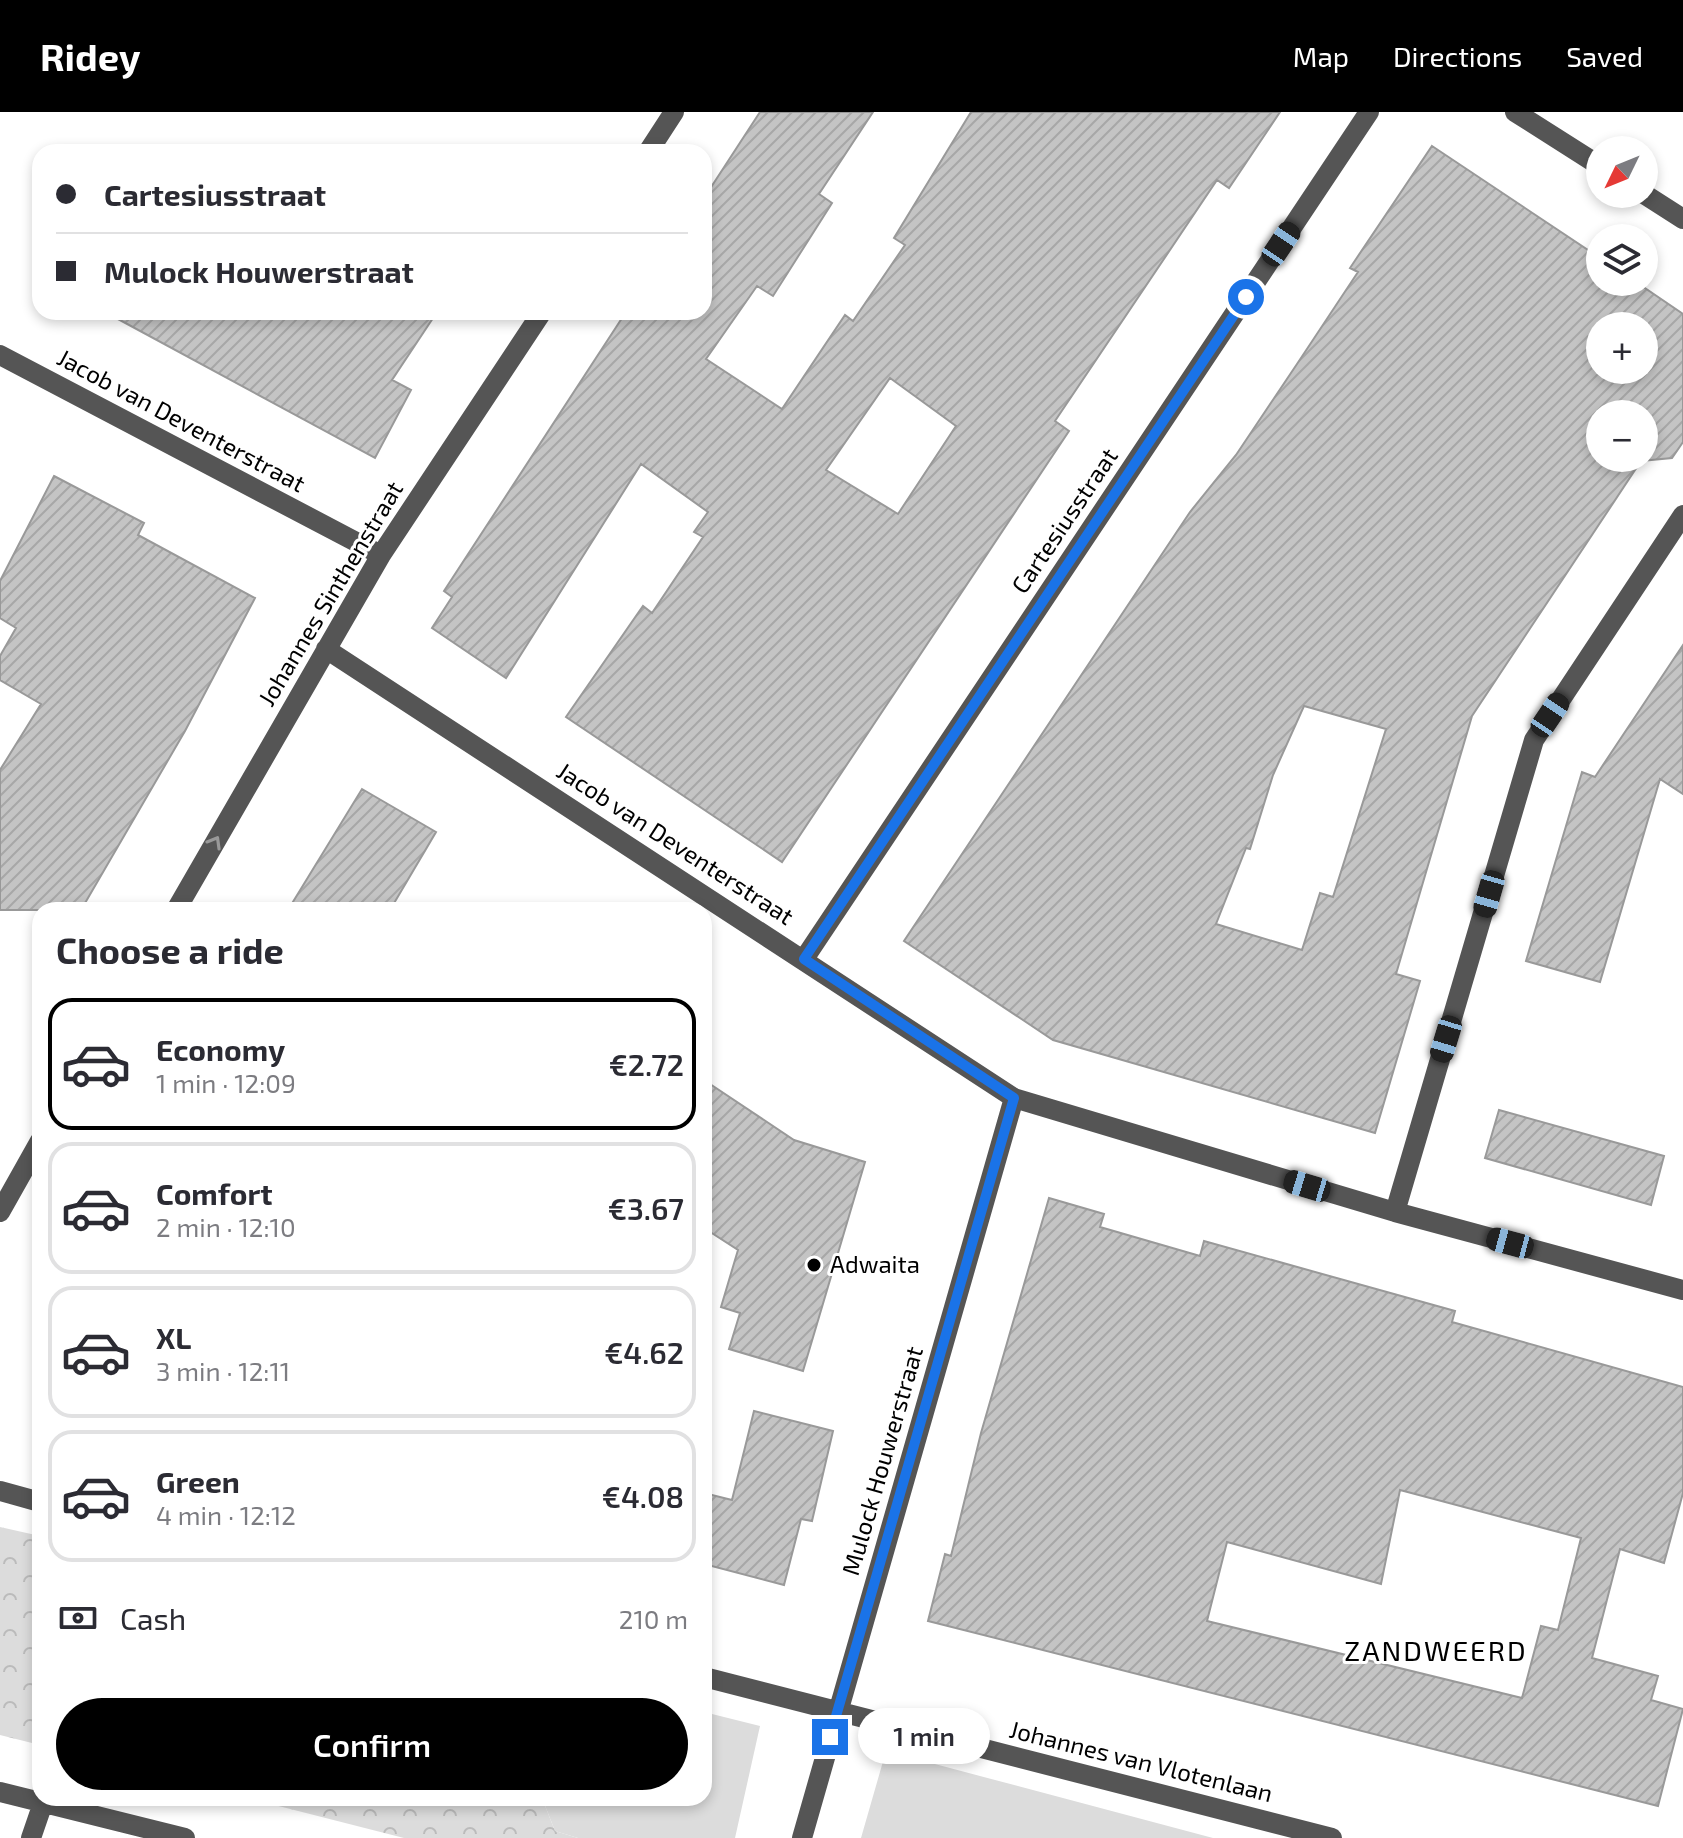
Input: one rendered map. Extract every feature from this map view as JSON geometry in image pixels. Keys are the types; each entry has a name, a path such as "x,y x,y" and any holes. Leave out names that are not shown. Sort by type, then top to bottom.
{"street":[{"path":"653,144 674,112"},
{"name":"Cartesiusstraat","path":"804,959 1369,112"},
{"path":"1515,112 1586,157"},
{"path":"1658,203 1683,219"},
{"name":"Johannes Sinthenstraat","path":"181,902 381,555 537,320"},
{"name":"Jacob van Deventerstraat","path":"0,355 381,555"},
{"path":"1395,1212 1534,740 1683,515"},
{"name":"Jacob van Deventerstraat","path":"326,649 1014,1098 1395,1212 1683,1290"},
{"name":"Mulock Houwerstraat","path":"802,1838 1014,1098"},
{"path":"0,1212 32,1155"},
{"path":"0,1491 32,1500"},
{"name":"Johannes van Vlotenlaan","path":"712,1679 1332,1838"},
{"path":"0,1792 32,1800"},
{"path":"31,1838 42,1806"},
{"path":"55,1806 185,1838"}],"green space":[{"path":"0,1527 32,1534 32,1743 0,1735"},
{"path":"712,1714 760,1726 735,1838 578,1838 555,1831 545,1806 712,1806"},
{"path":"886,1751 1213,1838 861,1838"},
{"path":"278,1806 545,1806 555,1831 578,1838 404,1838"}],"building":[{"path":"760,112 873,112 819,194 832,203 773,296 757,286 706,359 782,409 845,315 853,321 905,245 894,238 971,112 1280,112 1229,188 1217,180 1055,421 1069,431 782,862 566,717 643,606 652,613 703,537 694,532 708,512 641,464 506,678 432,628 452,597 444,591 621,320 712,320 712,186","holes":["890,378 956,426 898,514 826,470"]},
{"path":"1432,146 1586,249 1586,296 1657,296 1683,314 1683,442 1672,458 1658,459 1658,400 1586,400 1586,472 1634,472 1472,716 1396,974 1420,981 1375,1133 1053,1040 904,941 1190,512 1236,455 1358,272 1350,268","holes":["1304,706 1386,729 1333,897 1320,893 1302,950 1216,924 1246,848 1250,849 1273,775"]},
{"path":"120,320 432,320 392,380 411,390 375,458"},
{"path":"54,476 144,523 138,535 255,598 185,731 86,902 32,902 32,910 0,910 0,770 41,704 0,680 0,656 16,628 0,618 0,581"},
{"path":"1683,645 1683,794 1660,779 1600,982 1526,961 1582,772 1595,777"},
{"path":"362,789 436,832 395,902 293,902"},
{"path":"712,1085 794,1140 865,1162 803,1371 729,1349 740,1313 721,1307 738,1250 712,1233"},
{"path":"1499,1110 1664,1156 1651,1205 1485,1158"},
{"path":"1049,1198 1104,1214 1100,1227 1200,1256 1204,1241 1455,1311 1452,1322 1683,1387 1683,1493 1664,1563 1620,1549 1592,1658 1658,1676 1651,1700 1683,1709 1658,1806 928,1621 945,1554 951,1556 981,1433","holes":["1400,1490 1581,1538 1558,1630 1541,1626 1522,1698 1207,1621 1227,1542 1381,1584"]},
{"path":"754,1411 833,1431 812,1521 801,1519 784,1585 712,1566 712,1495 732,1500"}],"place":[{"name":"Adwaita","path":"814,1265"}],"district":[{"name":"ZANDWEERD","path":"1436,1651"}],"route":[{"path":"830,1737 1014,1098 804,959 1246,297"}]}
